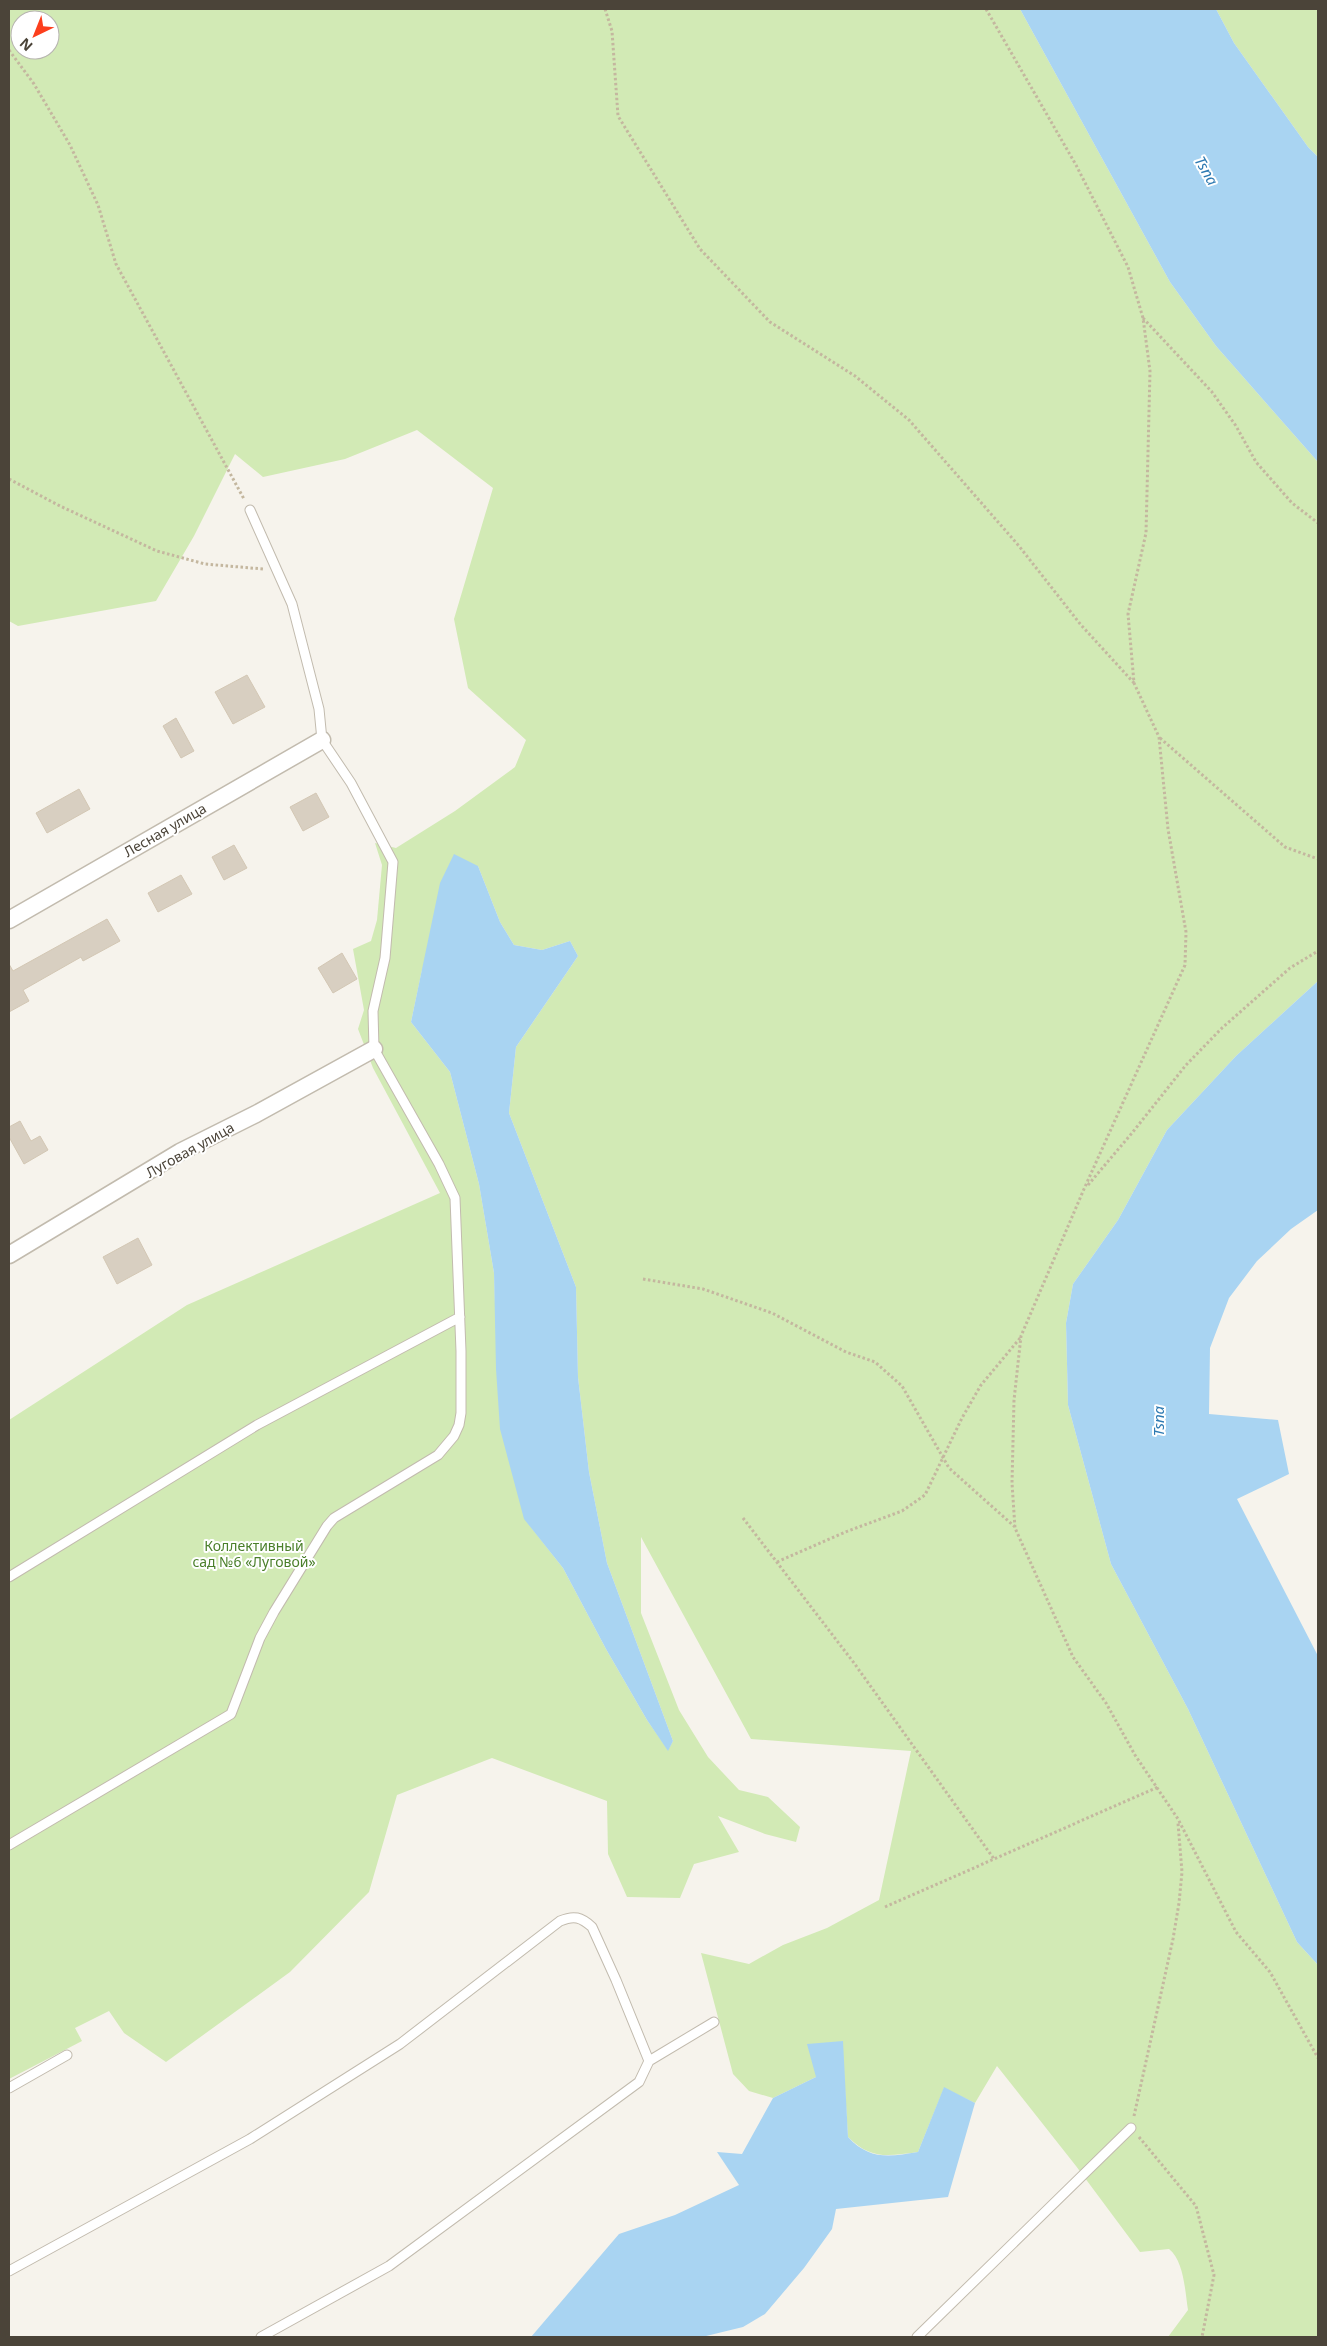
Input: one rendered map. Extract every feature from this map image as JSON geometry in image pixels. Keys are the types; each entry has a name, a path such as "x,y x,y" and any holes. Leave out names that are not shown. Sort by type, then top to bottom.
{"street":[{"name":"Лесная улица","path":"9,920 322,740"},
{"name":"Луговая улица","path":"9,1255 180,1152 256,1114 374,1050"}],"lane":[{"path":"9,1845 231,1714 260,1638 327,1526 334,1518 438,1455 454,1436 461,1413 460,1317 455,1198 439,1164 374,1050 373,1011 385,958 393,862 351,783 322,740 319,709 292,604 250,510"},
{"path":"9,1577 257,1425 460,1317"},
{"path":"9,2271 258,2134 400,2044 560,1921 570,1916 579,1917 592,1927 649,2061"},
{"path":"261,2337 389,2266 639,2082 649,2061 714,2022"},
{"path":"9,2088 67,2055"},
{"path":"917,2337 1131,2128"}],"path":[{"path":"605,9 612,31 618,116 700,249 770,322 855,376 909,420 1019,546 1081,626 1134,683 1159,737 1168,829 1186,932 1185,965 1084,1189 1021,1336 982,1385 943,1457 925,1495 902,1511 848,1531 777,1562"},
{"path":"986,9 1076,165 1128,267 1143,318 1150,370 1149,428 1146,533 1128,614 1134,683"},
{"path":"9,50 34,84 70,145 98,205 116,264 250,510"},
{"path":"1143,318 1212,392 1236,426 1256,462 1292,503 1318,523"},
{"path":"9,479 60,506 157,551 205,564 276,570"},
{"path":"1159,737 1285,847 1318,859"},
{"path":"1084,1189 1186,1065 1222,1028 1290,968 1318,951"},
{"path":"643,1279 702,1289 772,1313 846,1352 876,1362 902,1386 949,1468 1015,1528"},
{"path":"1021,1336 1014,1400 1012,1483 1015,1528 1073,1657 1106,1703 1135,1755 1158,1786 1178,1819 1236,1932 1270,1972 1318,2058"},
{"path":"742,1518 854,1663 994,1859"},
{"path":"885,1907 1158,1786"},
{"path":"1178,1819 1182,1872 1180,1903 1131,2128 1196,2206 1214,2275 1203,2337"}],"green space":[{"name":"Коллективный сад №6 «Луговой»","path":"9,9 1020,9 1170,282 1216,346 1318,462 1318,981 1236,1056 1167,1130 1118,1220 1073,1284 1066,1323 1068,1405 1111,1564 1188,1709 1297,1942 1318,1965 1318,2337 1168,2337 1188,2310 1181,2269 1174,2254 1169,2249 1140,2252 1076,2166 997,2066 975,2103 944,2088 918,2152 898,2155 872,2153 864,2150 848,2137 842,2041 816,2077 773,2098 749,2091 733,2074 701,1953 749,1964 783,1945 827,1928 879,1900 911,1751 751,1739 641,1537 641,1613 679,1710 708,1757 739,1790 768,1797 800,1827 796,1842 765,1834 718,1816 739,1852 694,1864 680,1898 627,1897 608,1854 607,1801 492,1758 397,1795 369,1892 290,1972 166,2062 124,2033 109,2011 75,2028 82,2041 9,2079 9,1420 187,1305 440,1193 373,1068 358,1029 364,1010 353,949 371,941 377,920 382,865 375,843 396,848 455,811 515,767 526,740 468,688 454,619 493,488 417,430 345,459 263,477 235,454 194,536 156,601 18,626 9,621","holes":["478,866 500,922 514,945 542,950 570,941 578,956 516,1047 509,1113 576,1287 578,1377 589,1472 607,1563 673,1741 668,1750 647,1720 606,1649 563,1568 530,1526 495,1304 494,1273 479,1184 450,1072 411,1022 422,970"]},
{"path":"1216,9 1318,9 1318,157 1308,147 1234,43"}],"water":[{"name":"Tsna","path":"1020,9 1216,9 1234,43 1308,147 1318,157 1318,462 1216,346 1170,282"},
{"path":"454,854 478,866 500,922 514,945 542,950 570,941 578,956 516,1047 509,1113 576,1287 578,1377 589,1472 607,1563 673,1741 668,1751 647,1720 606,1649 563,1568 524,1519 500,1429 496,1369 494,1273 479,1184 450,1072 411,1022 440,883"},
{"name":"Tsna","path":"1318,981 1318,1210 1291,1229 1257,1261 1229,1298 1210,1348 1209,1414 1278,1420 1289,1474 1237,1499 1318,1656 1318,1965 1297,1942 1188,1709 1111,1564 1068,1405 1066,1323 1073,1284 1118,1220 1167,1130 1236,1056"},
{"path":"843,2041 848,2137 864,2150 889,2156 918,2152 944,2087 975,2103 948,2197 836,2209 832,2229 804,2268 765,2314 743,2327 702,2337 531,2337 619,2234 675,2215 739,2185 717,2152 742,2154 773,2098 816,2077 807,2044"}],"building":[{"path":"247,675 265,707 233,724 215,692"},
{"path":"176,718 194,751 181,758 163,726"},
{"path":"79,789 90,809 47,833 36,813"},
{"path":"316,793 329,817 303,831 290,807"},
{"path":"234,845 247,868 224,880 212,857"},
{"path":"181,875 192,894 158,912 148,893"},
{"path":"107,919 120,941 83,961 81,957 23,990 29,1001 9,1012 9,964 13,971"},
{"path":"342,953 357,979 333,993 318,968"},
{"path":"20,1121 31,1141 40,1136 48,1150 24,1164 9,1137 9,1127"},
{"path":"138,1238 152,1265 117,1284 103,1257"}]}
